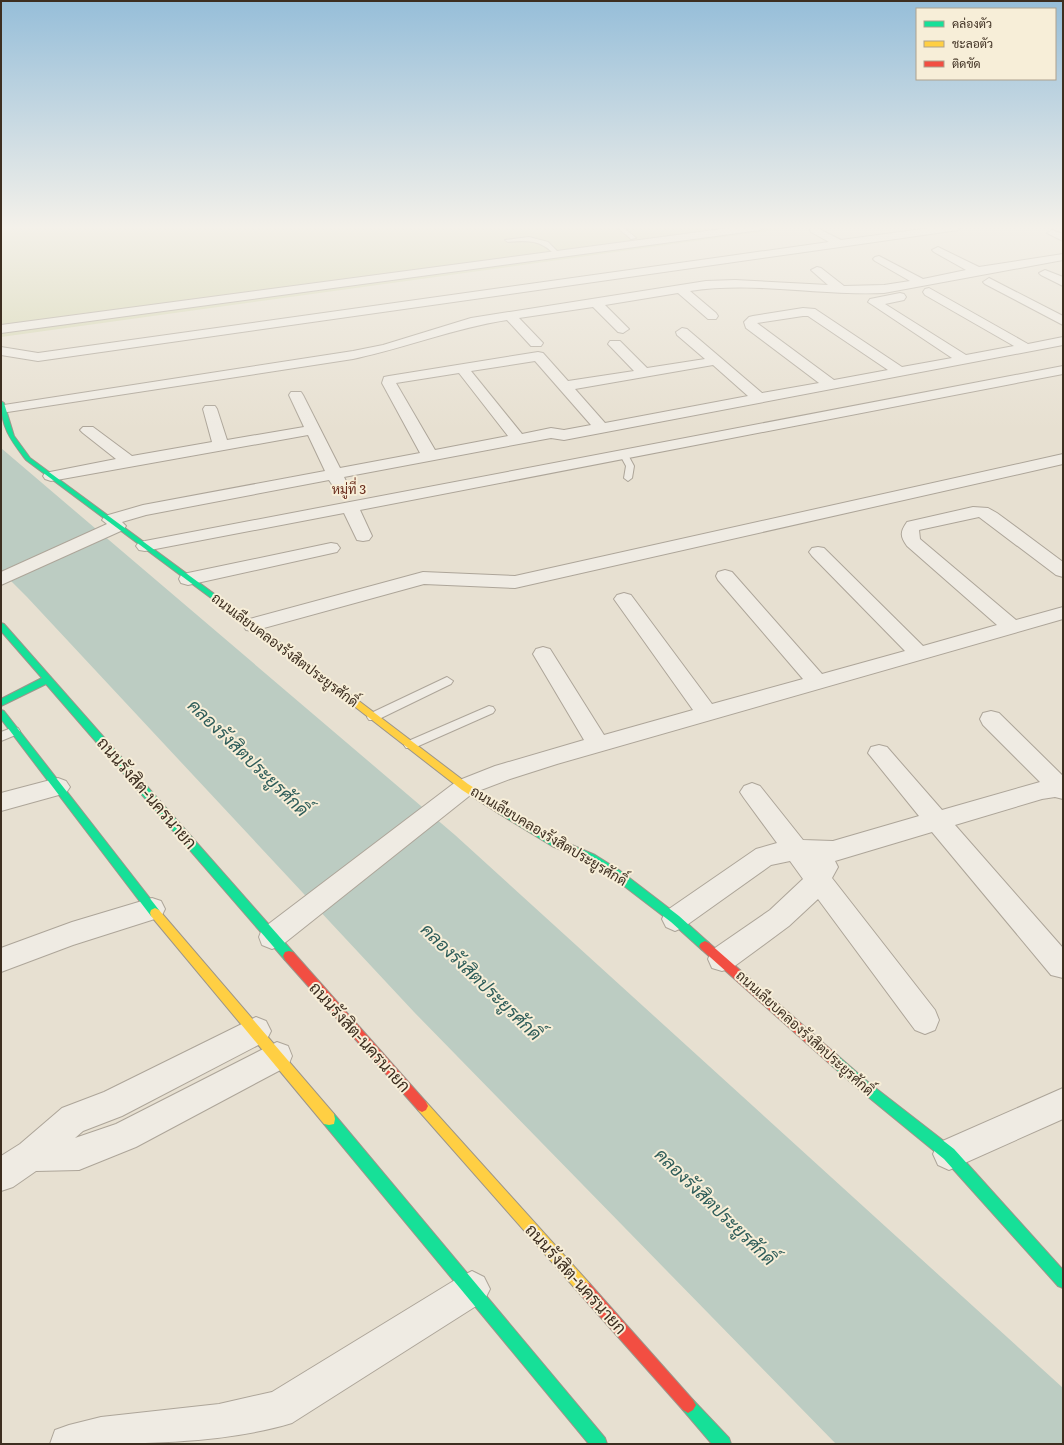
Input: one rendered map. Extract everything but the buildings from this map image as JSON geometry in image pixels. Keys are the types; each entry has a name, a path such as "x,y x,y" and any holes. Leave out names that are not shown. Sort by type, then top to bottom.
{"main road":[{"name":"ถนนเลียบคลองรังสิตประยูรศักดิ์","path":"2,406 11,436 28,459 113,526 145,546 188,579 253,625 465,786 522,824 591,858 615,873 675,919 865,1087 949,1154 1063,1281"},
{"name":"ถนนรังสิต-นครนายก","path":"1,626 272,937 723,1444"},
{"path":"1,703 48,679"},
{"path":"1,713 152,909 278,1056 599,1444"}],"street":[{"path":"1,323 235,294"},
{"path":"458,294 461,298"},
{"path":"1,351 38,357 112,341 187,330 320,312 386,308 486,294"},
{"path":"2,406 353,355 386,348 471,322 644,294"},
{"path":"686,294 712,316"},
{"path":"902,294 874,302 947,349 963,352"},
{"path":"936,294 1026,348"},
{"path":"1013,294 1063,321"},
{"path":"379,297 386,308"},
{"path":"595,302 623,329"},
{"path":"1,329 138,307"},
{"path":"830,384 751,325 750,322 754,320 811,312 899,371"},
{"path":"509,315 536,343"},
{"path":"682,332 759,398"},
{"path":"986,342 1009,338"},
{"path":"336,478 427,450 514,434 551,433 564,435 899,371 963,352 1026,348 1063,341"},
{"path":"615,344 644,373"},
{"path":"427,450 389,383 389,380 538,356 602,428"},
{"path":"565,386 715,361"},
{"path":"462,368 514,434"},
{"path":"145,546 624,456 1063,370"},
{"path":"296,395 336,478"},
{"path":"210,409 221,445"},
{"path":"88,430 129,461"},
{"path":"51,476 129,461 312,430"},
{"path":"1,579 113,526 336,478 556,440 564,435"},
{"path":"253,625 423,578 443,577 491,584 515,582 1063,460"},
{"path":"350,507 363,536"},
{"path":"1012,627 913,542 910,537 910,530 913,526 973,512 982,512 991,517 1063,571"},
{"path":"188,579 331,548"},
{"path":"818,552 919,653"},
{"path":"725,576 817,682"},
{"path":"624,599 707,713"},
{"path":"272,937 465,786 503,772 598,744 1063,613"},
{"path":"543,654 598,744"},
{"path":"991,719 1062,788"},
{"path":"879,753 1061,966"},
{"path":"1,802 58,787"},
{"path":"675,919 766,856 796,850 833,851 937,821 1062,788"},
{"path":"752,792 924,1020"},
{"path":"722,959 801,901 819,880 833,851"},
{"path":"1,960 72,934 152,909"},
{"path":"1,1175 31,1155 73,1119 111,1105 256,1031"},
{"path":"31,1155 79,1154 125,1136 278,1056"},
{"path":"949,1154 1063,1103"},
{"path":"69,1444 101,1436 219,1423 279,1410 472,1289"}],"lane":[{"path":"624,456 630,466 628,478"},
{"path":"374,717 447,681"},
{"path":"410,745 489,710"},
{"path":"1,737 14,731"}],"green space":[{"path":"1,294 309,294 1,337"}],"water":[{"name":"คลองรังสิตประยูรศักดิ์","path":"1,448 455,835 1063,1388 1063,1444 836,1444 414,1012 27,597 1,571"}],"traffic: fast":[{"path":"1,403 11,436 28,459 348,697"},
{"path":"1,626 289,956"},
{"path":"1,703 48,679"},
{"path":"1,713 155,913"},
{"path":"501,810 556,843 591,858 615,873 675,919 705,946"},
{"path":"834,1060 865,1087 949,1154 1063,1281"},
{"path":"329,1119 599,1444"},
{"path":"688,1405 723,1444"}],"traffic: slow":[{"path":"348,697 465,787 501,810"},
{"path":"155,913 329,1119"},
{"path":"422,1106 585,1289"}],"traffic: jam":[{"path":"705,946 834,1060"},
{"path":"289,956 422,1106"},
{"path":"585,1289 688,1405"}],"district":[{"name":"หมู่ที่ 3","path":"349,489"}]}
